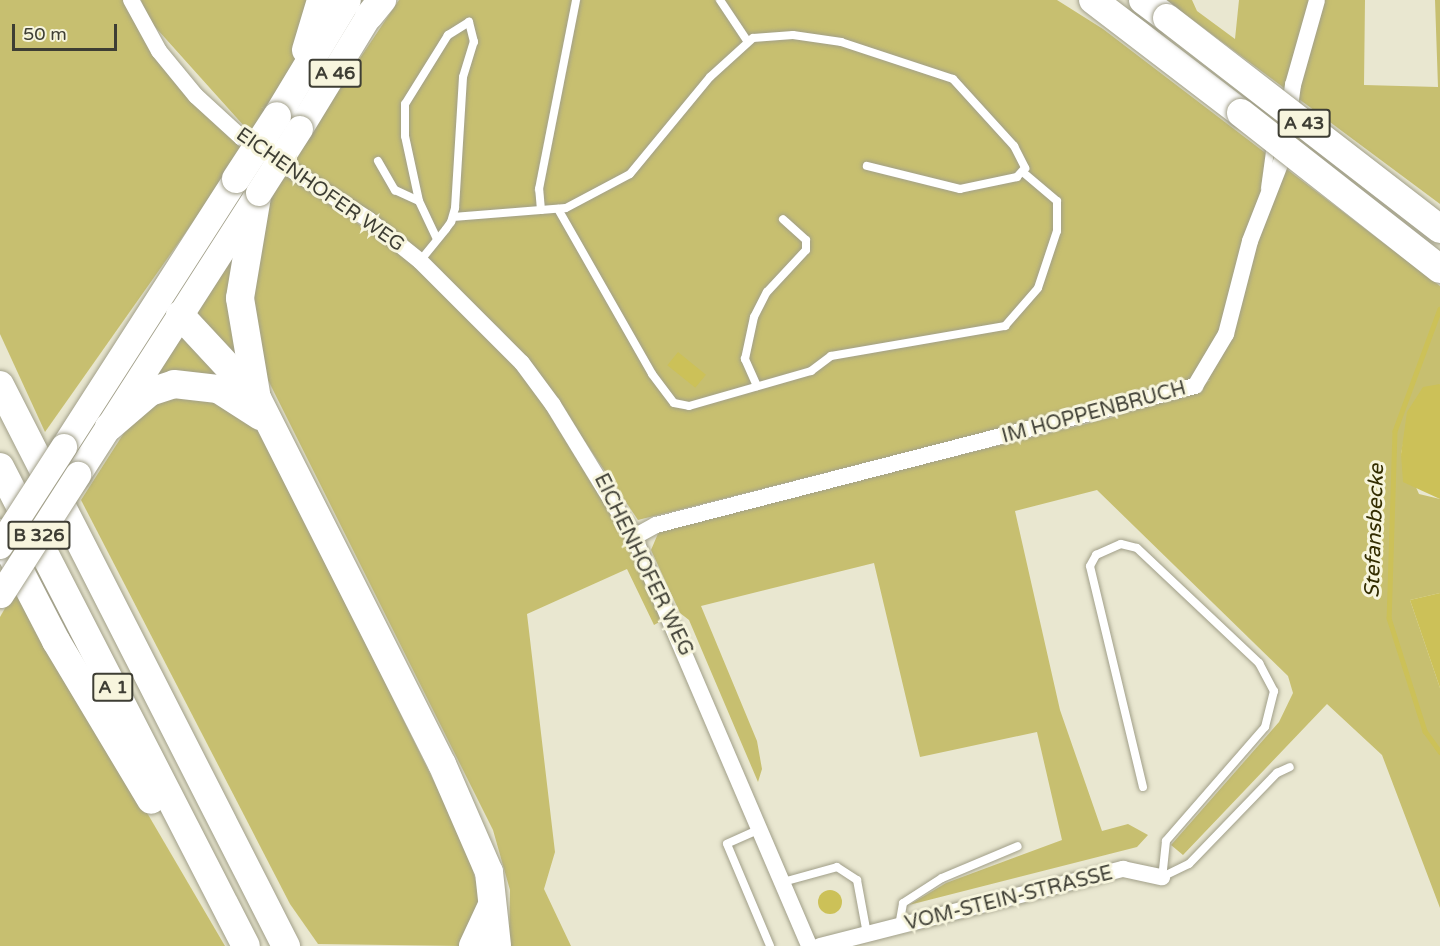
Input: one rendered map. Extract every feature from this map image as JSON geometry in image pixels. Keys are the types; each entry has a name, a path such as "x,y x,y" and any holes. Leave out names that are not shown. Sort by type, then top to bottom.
{"highway":[{"path":"295,88 321,0"},
{"path":"1074,0 1150,43"},
{"name":"A 43","path":"1093,0 1440,269"},
{"name":"A 43","path":"1143,0 1440,229"},
{"name":"A 46","path":"251,189 288,123 295,88 369,4"},
{"path":"251,189 240,298 257,398 476,832 494,900 497,946"},
{"path":"180,315 257,398"},
{"path":"109,427 150,392 198,383 243,402 269,423"},
{"name":"A 1","path":"0,385 286,946"},
{"name":"A 1","path":"0,467 246,946"},
{"path":"0,533 56,641 177,842 227,907"},
{"path":"221,817 307,946"},
{"path":"473,946 494,900"}],"main road":[{"name":"A 46","path":"288,123 369,4"},
{"name":"B 326","path":"0,546 154,307 251,189"},
{"name":"B 326","path":"0,595 180,315 251,189"},
{"path":"154,307 180,315"}],"street":[{"name":"EICHENHOFER WEG","path":"131,0 159,51 235,131 369,220 420,261 522,363 579,442 634,537 761,828 809,946"},
{"name":"IM HOPPENBRUCH","path":"634,537 656,525 1195,386 1226,334 1263,205 1283,158 1293,85 1317,0"},
{"name":"VOM-STEIN-STRASSE","path":"820,946 1123,869 1162,877"}],"lane":[{"path":"541,210 539,189 576,0"},
{"path":"720,0 746,39"},
{"path":"420,261 437,239 453,218 463,77 474,42 469,22 448,35 405,104 405,136 419,201 437,239"},
{"path":"453,218 558,210 638,168 746,39 793,35 841,42 953,79 1022,156 1023,173"},
{"path":"378,161 395,190 419,201"},
{"path":"558,210 674,403 689,406 812,371 831,356 946,333 996,330 1012,321 1045,272 1059,213 1049,190 1023,173 960,189 867,166"},
{"path":"757,386 745,359 751,325 767,292 806,250 806,240 783,219"},
{"path":"1143,787 1090,566 1096,555 1121,544 1137,548 1259,663 1274,691 1265,727 1166,841 1162,877"},
{"path":"1162,877 1189,864 1277,773 1290,767"},
{"path":"761,828 727,844 770,946"},
{"path":"899,927 903,903 942,878 1018,846"},
{"path":"783,882 837,867 857,880 867,934"}],"shaded area":[{"path":"0,0 125,0 246,147 45,432 0,334"},
{"path":"141,0 316,0 298,53 271,111 261,107 268,111 253,136 148,19"},
{"path":"399,0 1057,0 1103,29 1440,286 1440,384 1405,434 1401,454 1419,494 1440,499 1440,593 1410,600 1440,688 1440,908 1382,755 1327,704 1183,855 1171,845 1279,722 1293,693 1288,676 1097,490 1015,511 1060,710 1102,831 1128,824 1148,835 1137,847 909,905 946,883 1062,840 1037,732 920,757 874,563 701,606 757,741 762,769 758,782 689,620 680,613 651,550 660,529 1110,418 1196,391 1210,380 1189,381 638,520 550,390 499,328 371,215 291,161"},
{"path":"1166,0 1192,0 1197,11 1235,39 1239,0 1365,0 1364,85 1438,87 1435,0 1440,0 1440,204"},
{"path":"284,173 399,252 485,332 538,393 623,529 663,620 654,625 627,569 527,614 555,852 544,889 571,946 509,946 510,890 493,830 259,362 247,281 266,210"},
{"path":"234,248 243,365 191,316"},
{"path":"185,326 237,384 148,388"},
{"path":"678,352 706,375 695,388 667,365"},
{"path":"1440,384 1440,499 1403,482 1401,454 1407,412 1423,387"},
{"path":"196,392 243,410 263,437 467,848 480,898 461,946 318,944 290,904 81,500 129,425 150,403"},
{"path":"16,589 225,946 0,946 0,617"},
{"path":"1440,593 1440,688 1410,600"},
{"path":"830,890 839,893 842,902 839,911 830,914 821,911 818,902 821,893"}],"waterway":[{"name":"Stefansbecke","path":"1440,309 1395,431 1389,618 1425,731 1440,752"}]}
